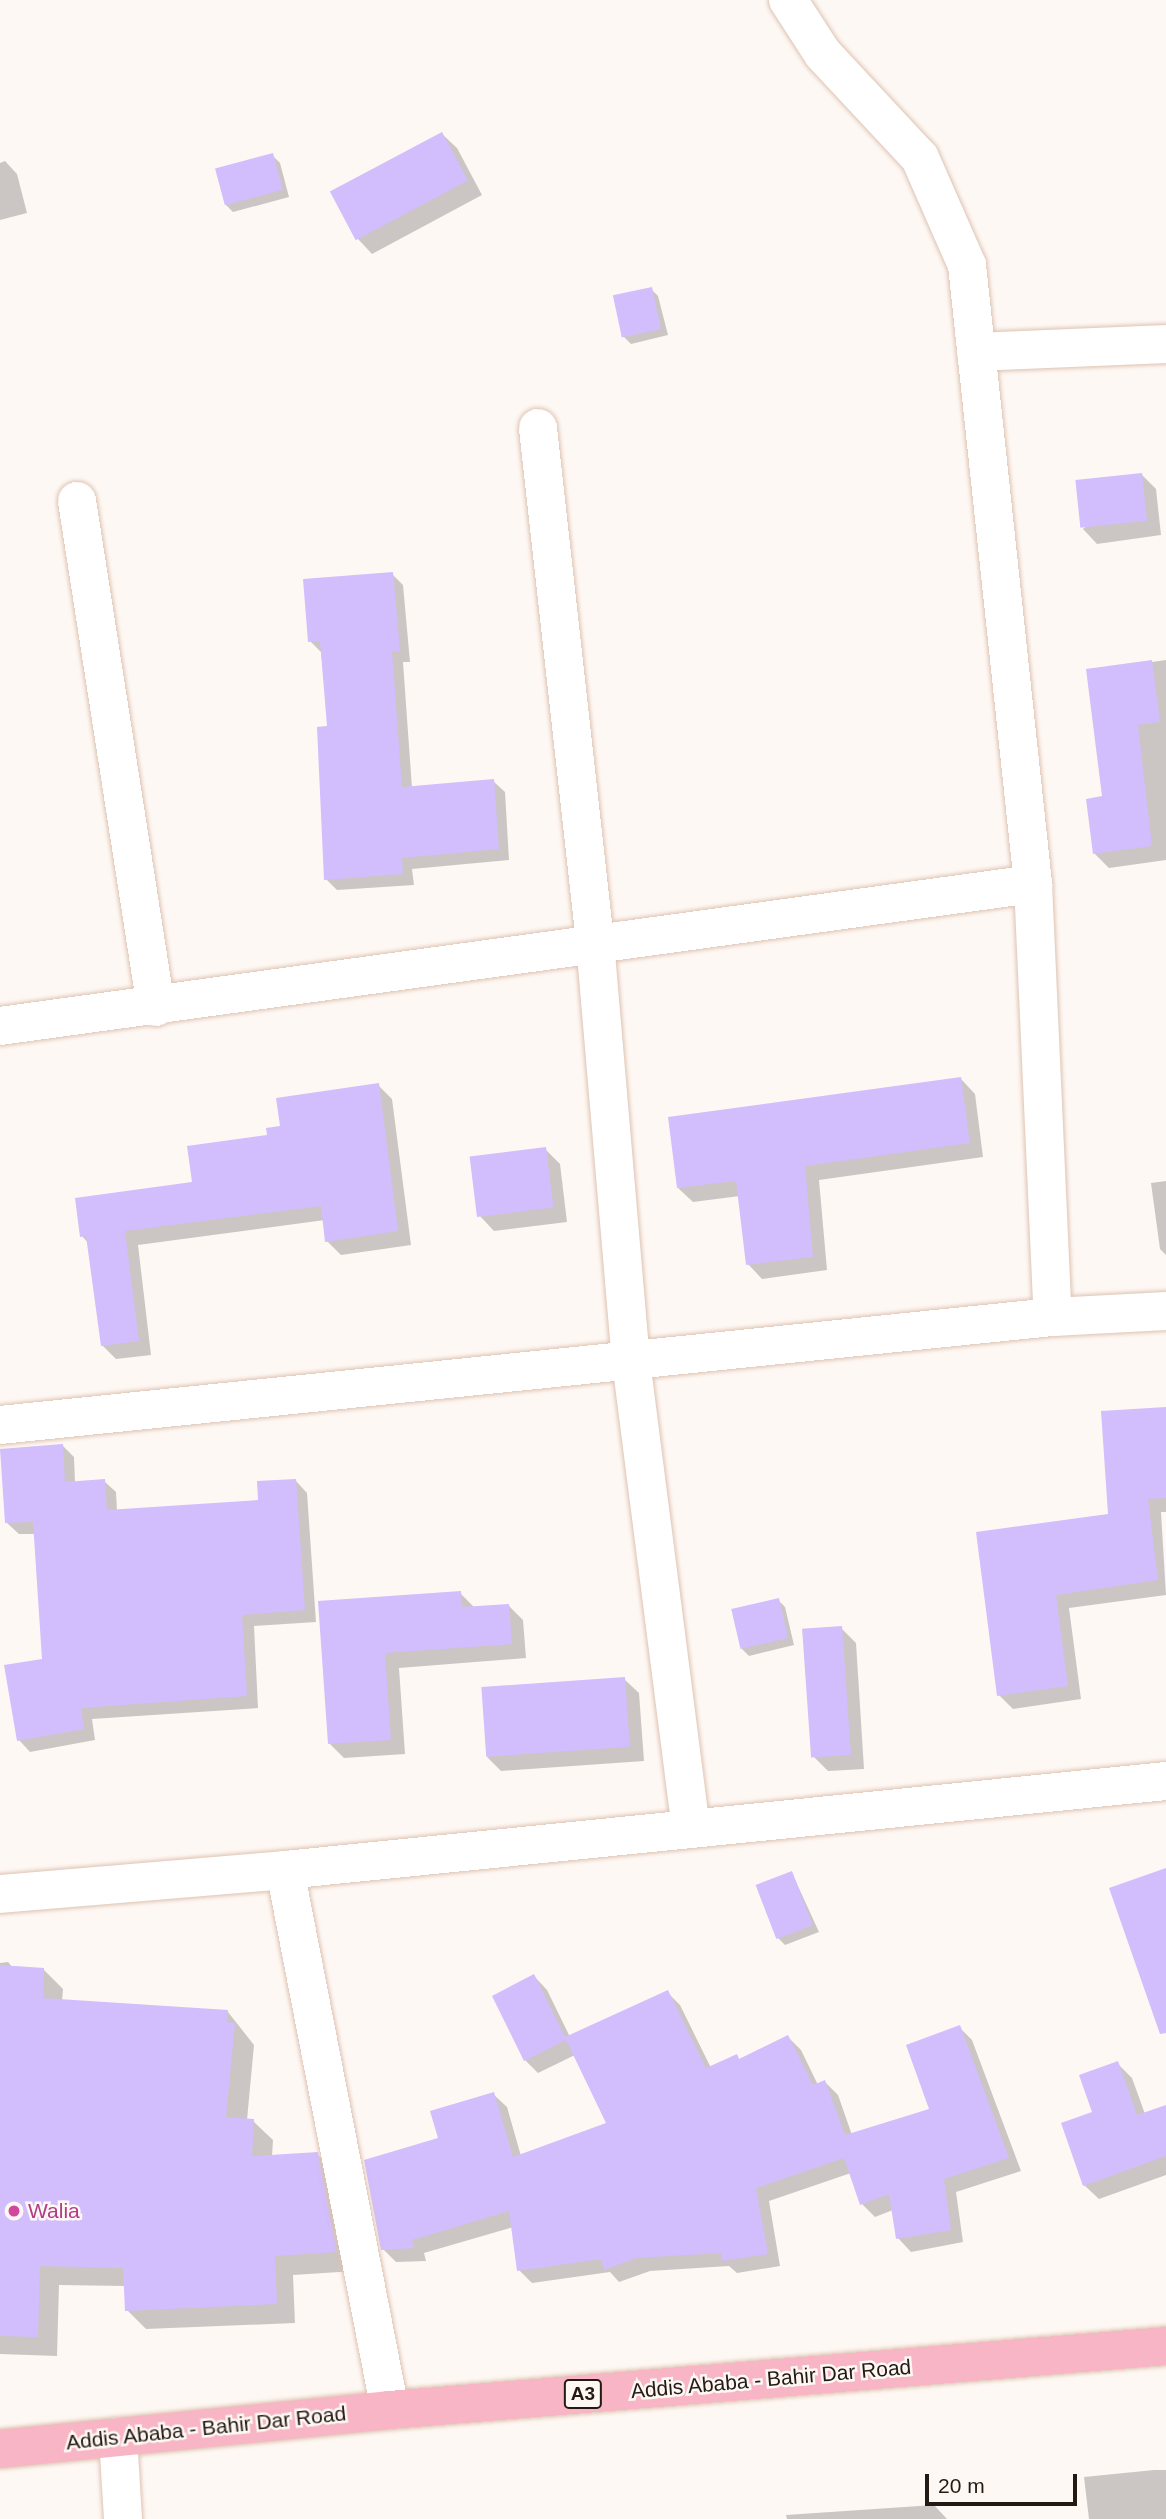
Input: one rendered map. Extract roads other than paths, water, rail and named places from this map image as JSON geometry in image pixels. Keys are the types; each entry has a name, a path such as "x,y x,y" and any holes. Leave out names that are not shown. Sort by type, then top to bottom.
{"highway":[{"name":"Addis Ababa - Bahir Dar Road","path":"0,2449 390,2410 1166,2346"}],"street":[{"path":"788,0 823,54 920,158 967,265 1033,884 1053,1317"},
{"path":"976,352 1166,344"},
{"path":"538,428 595,942 631,1361 691,1827"},
{"path":"77,502 156,1007"},
{"path":"0,1026 156,1007 595,942 1033,884"},
{"path":"0,1425 1053,1317 1166,1311"},
{"path":"0,1894 285,1870 1166,1781"},
{"path":"285,1870 390,2410"},
{"path":"118,2437 123,2519"}],"place":[{"name":"Walia","path":"14,2211"}]}
